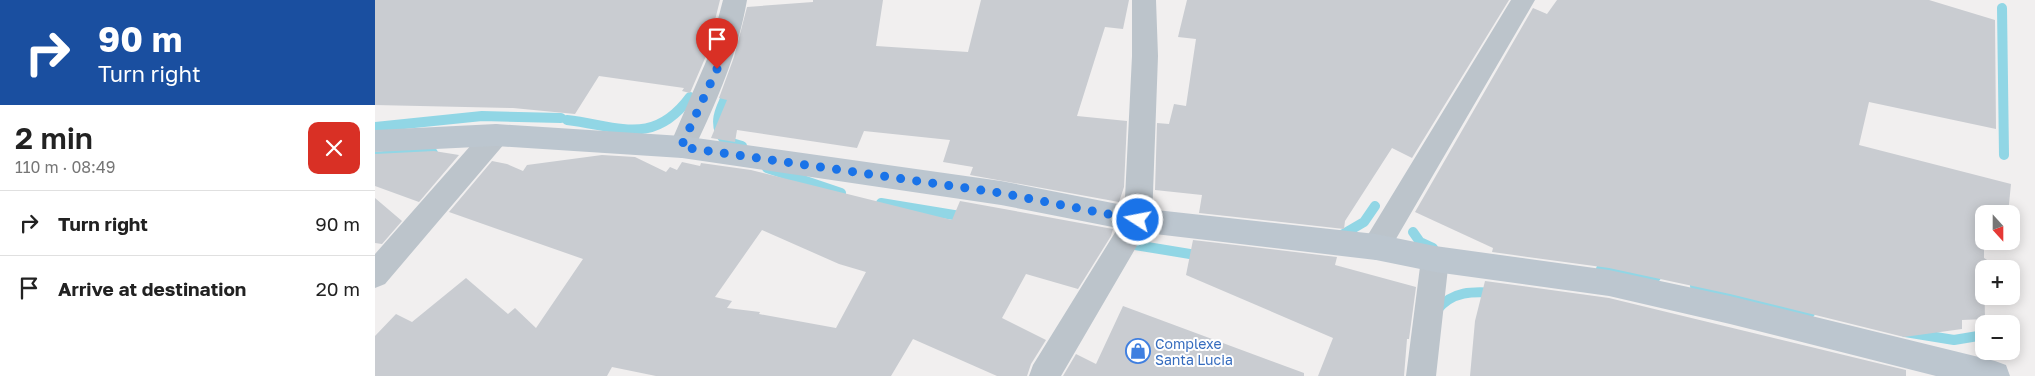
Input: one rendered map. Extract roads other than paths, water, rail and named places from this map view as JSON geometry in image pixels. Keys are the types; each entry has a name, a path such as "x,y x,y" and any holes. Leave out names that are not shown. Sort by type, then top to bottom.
{"street":[{"path":"681,147 712,84 731,28 735,0"},
{"path":"1044,376 1138,220 1145,56 1144,0"},
{"path":"1376,247 1523,0"},
{"path":"375,275 496,135"},
{"path":"375,141 496,135 681,147 1001,193 1138,220 1376,247 1435,259 1609,283 1730,310 1995,376"},
{"path":"1421,376 1435,259"}],"waterway":[{"path":"2002,8 2004,155"},
{"path":"730,89 719,115 719,128 725,141 742,146"},
{"path":"567,120 619,129 649,128 662,123 676,113 690,97"},
{"path":"375,127 482,116 561,118"},
{"path":"375,157 427,151 433,153 435,162"},
{"path":"767,168 841,193"},
{"path":"881,203 966,217"},
{"path":"1340,236 1364,222 1375,206"},
{"path":"1413,232 1420,242 1433,248"},
{"path":"1129,244 1202,256"},
{"path":"1601,269 1656,277"},
{"path":"1695,286 1810,313"},
{"path":"1437,310 1449,299 1456,296 1471,292 1496,293"},
{"path":"1905,332 1954,340 1975,336"}],"place":[{"name":"Complexe Santa Lucia","path":"1138,351"}]}
